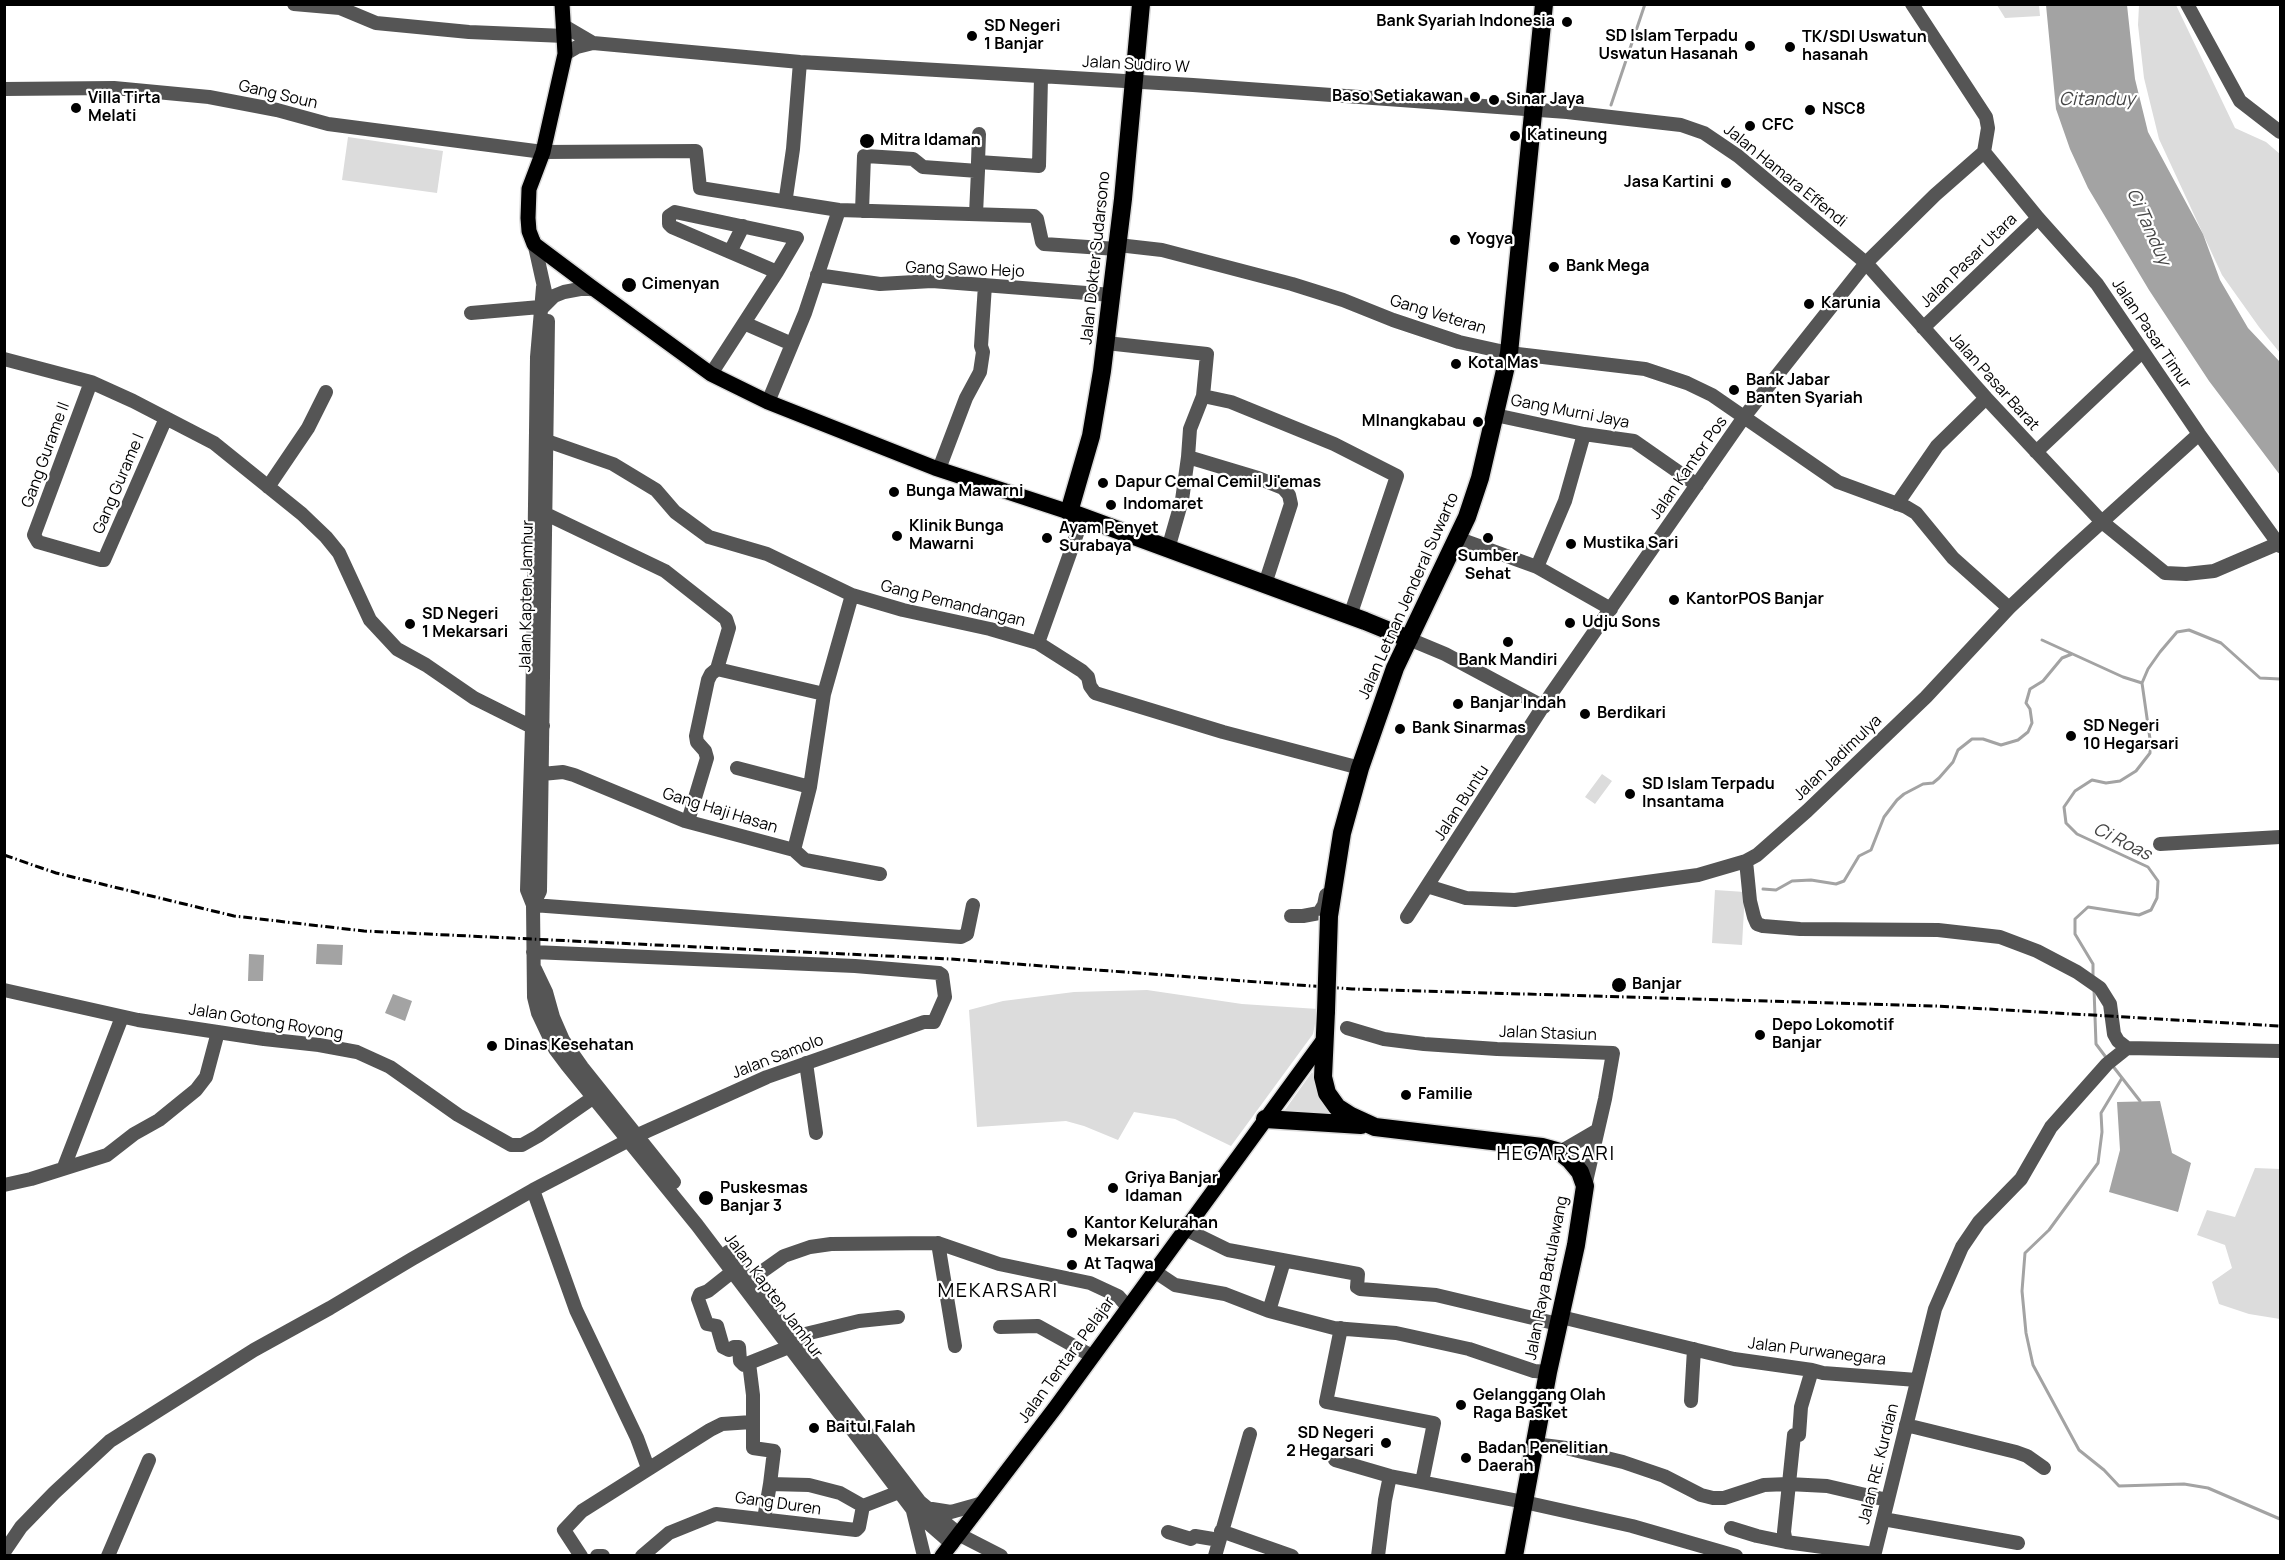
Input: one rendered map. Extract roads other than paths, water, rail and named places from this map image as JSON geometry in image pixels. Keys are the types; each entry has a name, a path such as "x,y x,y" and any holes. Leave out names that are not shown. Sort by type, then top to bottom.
{"highway":[{"name":"Jalan Dokter Sudarsono","path":"1076,514 1106,343 1141,4"},
{"name":"Jalan Letnan Jenderal Suwarto","path":"1325,1038 1329,916 1342,833 1359,771 1395,668 1467,517 1480,478 1509,353 1544,4"},
{"path":"1076,514 1409,639"},
{"path":"1325,1038 1323,1077 1327,1094 1337,1107 1374,1127"},
{"path":"1265,1119 1374,1127 1542,1147 1560,1152"},
{"name":"Jalan Raya Batulawang","path":"1514,1556 1548,1372 1576,1245 1585,1186 1576,1166 1560,1152"}],"main road":[{"name":"Jalan Kapten Jamhur","path":"539,247 529,231 529,189 543,152 565,54 562,4"},
{"path":"539,247 711,374 768,402 939,469 1076,514"},
{"name":"Jalan Tentara Pelajar","path":"951,1545 1325,1038"}],"street":[{"path":"294,4 340,8 376,23 469,32 565,31 592,43"},
{"path":"1912,4 1986,117 1988,128 1984,152"},
{"path":"2187,4 2240,101 2280,132"},
{"path":"565,54 577,46 592,43"},
{"name":"Jalan Sudiro W","path":"592,43 800,62 1535,110"},
{"path":"800,62 793,148 786,196 788,202 839,210 976,214 979,134"},
{"path":"862,211 865,156 913,159 922,167 1039,166 1041,77"},
{"name":"Gang Soun","path":"4,89 114,88 208,97 277,110 328,124 543,152 696,151 700,188 788,202"},
{"name":"Jalan Hamara Effendi","path":"1535,110 1655,121 1681,125 1704,133 1738,156 1866,263"},
{"name":"Jalan Pasar Timur","path":"1984,152 2038,218 2097,284 2199,434 2279,545"},
{"name":"Jalan Kantor Pos","path":"1544,707 1744,417 1866,263 1935,195 1984,152"},
{"path":"768,402 805,313 839,210"},
{"path":"711,374 777,272 797,238 675,212 669,216 669,224 672,227 777,272"},
{"name":"Gang Veteran","path":"976,214 1034,216 1037,219 1044,244 1173,252 1343,300 1398,322 1459,342 1509,353 1646,369 1687,383 1712,395 1838,482 1916,513 1953,558 2009,608"},
{"name":"Jalan Pasar Utara","path":"1923,328 2038,218"},
{"path":"730,252 743,226"},
{"name":"Jalan Kapten Jamhur","path":"534,832 538,727 543,287 539,247"},
{"name":"Jalan Pasar Barat","path":"1866,263 1986,399 2101,521 2165,573 2186,574 2214,571 2279,545"},
{"name":"Gang Sawo Hejo","path":"817,274 880,284 932,281 1112,295"},
{"path":"939,469 966,398 980,372 983,352 981,346 985,285"},
{"path":"471,313 542,307 564,292 594,289"},
{"name":"Jalan Kapten Jamhur","path":"539,584 546,514 547,441 542,307"},
{"path":"744,323 785,340"},
{"path":"1106,343 1208,354 1203,396 1190,429 1182,500 1168,549"},
{"path":"2036,452 2142,352"},
{"path":"4,359 91,382 214,442 326,537 339,552 370,620 397,649 426,665 474,698 538,727"},
{"name":"Gang Gurame II","path":"91,382 34,535 38,543 100,560"},
{"path":"268,487 308,428 326,392"},
{"path":"1203,396 1231,402 1334,444 1397,476 1350,616"},
{"path":"1897,504 1938,446 1986,399"},
{"name":"Gang Murni Jaya","path":"1495,415 1584,434 1634,441 1697,485"},
{"name":"Gang Gurame I","path":"100,560 106,557 166,418"},
{"path":"1538,567 1565,501 1584,434"},
{"name":"Jalan Jadimulya","path":"1427,886 1466,898 1515,900 1698,875 1746,861 1757,855 1926,697 2009,608 2101,521 2199,434"},
{"name":"Gang Pemandangan","path":"547,441 613,464 656,490 675,512 709,537 766,554 852,595 1038,643 1082,671 1088,677 1095,693 1359,771"},
{"path":"1188,457 1283,488 1289,495 1291,504 1265,584"},
{"path":"546,514 665,571 726,619 729,628 717,669 708,680 696,736 707,758 688,822"},
{"path":"1038,643 1076,514"},
{"path":"1457,538 1538,567 1611,609"},
{"name":"Gang Haji Hasan","path":"542,774 563,772 574,775 688,822 795,850 810,787 824,694 852,595"},
{"path":"1409,639 1445,654 1544,707"},
{"path":"717,669 824,694"},
{"name":"Jalan Buntu","path":"1407,917 1544,707"},
{"name":"Jalan Kapten Jamhur","path":"538,727 542,774 527,890 532,905 534,997 555,1049 594,1097 634,1137 916,1506 951,1545 1001,1556"},
{"path":"737,768 810,787"},
{"path":"1291,916 1314,915 1324,905 1341,812 1359,771"},
{"path":"2160,844 2280,837"},
{"path":"795,850 805,860 880,874"},
{"path":"1746,861 1754,917 1758,924 1763,926 1800,929 1896,928 1988,934 2037,951 2100,988 2110,1004 2116,1008 2114,1034 2118,1041 2127,1048 2280,1051"},
{"path":"532,905 960,937 967,934 973,905"},
{"name":"Jalan Samolo","path":"4,1552 21,1527 110,1441 254,1350 533,1190 634,1137 767,1077 924,1022 934,1022 945,997 942,975 939,973 855,966 533,952"},
{"name":"Jalan Kapten Jamhur","path":"535,967 563,1040 732,1272 746,1283"},
{"name":"Jalan Gotong Royong","path":"4,990 122,1017 357,1052 390,1067 458,1114 511,1145 522,1145 538,1136 594,1097"},
{"path":"64,1167 122,1017"},
{"name":"Jalan Stasiun","path":"1347,1028 1384,1039 1424,1044 1612,1053 1605,1100 1585,1186"},
{"path":"4,1185 107,1155 134,1134 159,1120 196,1090 206,1077 218,1032"},
{"path":"1917,1380 1935,1309 1962,1247 1979,1222 2021,1179 2051,1127 2111,1060 2127,1048"},
{"path":"806,1063 816,1133"},
{"path":"1560,1152 1596,1131"},
{"path":"533,1190 576,1310 637,1438 648,1468"},
{"path":"1185,1229 1228,1250 1284,1262 1269,1311"},
{"path":"938,1243 955,1346"},
{"path":"746,1283 784,1256 810,1247 831,1244 938,1243 999,1264 1090,1283 1118,1296 1128,1307"},
{"name":"Jalan Purwanegara","path":"1284,1262 1358,1274 1360,1289 1436,1295 1734,1359 1823,1373 1917,1380"},
{"path":"1154,1271 1175,1285 1225,1294 1269,1311 1341,1328 1396,1333 1469,1349 1534,1371 1548,1372"},
{"path":"732,1272 708,1291 700,1294 698,1299 707,1323 717,1326 723,1347 729,1350 739,1347 744,1365 791,1342 859,1321 898,1317"},
{"path":"1000,1327 1038,1326 1092,1356"},
{"path":"1341,1328 1326,1402 1434,1424 1422,1482"},
{"path":"1690,1401 1694,1349"},
{"path":"749,1363 753,1395 753,1448 774,1451 764,1519"},
{"path":"1786,1542 1784,1532 1788,1484 1801,1407 1812,1370"},
{"name":"Jalan RE. Kurdian","path":"1874,1555 1917,1380"},
{"name":"Jalan Kapten Jamhur","path":"838,1405 899,1492 916,1506"},
{"path":"581,1556 565,1533 565,1527 582,1511 722,1424 752,1422"},
{"path":"1906,1425 2016,1452 2027,1456 2044,1468"},
{"path":"1215,1556 1250,1434"},
{"path":"1535,1444 1566,1448 1623,1462 1664,1476 1685,1488 1713,1498 1724,1498 1764,1485 1788,1484 1827,1486 1887,1500"},
{"path":"108,1556 149,1460"},
{"path":"1335,1460 1390,1476 1632,1526 1736,1556"},
{"path":"1378,1556 1384,1500 1390,1476"},
{"path":"770,1484 809,1485 840,1493 863,1506 899,1492"},
{"path":"924,1556 916,1506 939,1512 951,1512 983,1503"},
{"name":"Gang Duren","path":"642,1556 669,1533 716,1514 851,1531 859,1527 863,1506"},
{"path":"1883,1518 2018,1543"},
{"path":"1731,1528 1786,1542 1799,1550 1874,1555"},
{"path":"1168,1532 1191,1539 1195,1536 1220,1535 1292,1556"},
{"path":"597,1556 603,1556"}],"water":[{"name":"Citanduy","path":"2046,5 2127,5 2135,79 2148,132 2203,234 2220,280 2248,328 2280,362 2280,475 2209,381 2149,290 2088,188 2070,149 2056,109"},
{"path":"317,944 343,945 342,965 316,964"},
{"path":"249,954 264,955 263,981 248,981"},
{"path":"393,994 412,1001 405,1021 385,1013"},
{"path":"2160,1101 2172,1153 2191,1163 2178,1212 2109,1192 2120,1150 2117,1102"}],"waterway":[{"path":"1611,105 1645,4"},
{"name":"Ci Roas","path":"2093,977 2093,964 2075,934 2075,919 2088,907 2139,915 2151,910 2157,898 2158,881 2148,867 2077,834 2066,823 2064,807 2075,791 2092,780 2106,783 2120,781 2136,771 2150,753 2142,683 2148,669 2177,632 2189,630 2221,643 2260,678 2280,679"},
{"path":"2042,640 2123,677 2142,683"},
{"path":"1763,889 1776,890 1792,881 1811,880 1836,884 1844,881 1859,856 1871,850 1884,817 1897,800 1923,784 1933,783 1953,762 1958,750 1972,739 1983,739 2001,745 2018,740 2028,732 2032,723 2030,709 2026,703 2030,689 2043,681 2062,658 2072,654"},
{"name":"Ci Roas","path":"2094,989 2096,1044 2108,1060"},
{"name":"Ci Roas","path":"2112,1065 2140,1101"},
{"path":"2122,1078 2101,1113 2102,1132 2098,1163 2049,1230 2025,1253 2022,1291 2026,1333 2033,1365 2079,1450 2104,1470 2119,1486 2184,1484 2208,1488 2280,1519"}],"railway":[{"path":"4,855 56,873 234,916 364,931 950,959 1352,989 1936,1006 2280,1026"}],"place":[{"name":"Bank Syariah Indonesia","path":"1567,22"},
{"name":"SD Negeri 1 Banjar","path":"972,36"},
{"name":"SD Islam Terpadu Uswatun Hasanah","path":"1750,46"},
{"name":"TK/SDI Uswatun hasanah","path":"1790,47"},
{"name":"Baso Setiakawan","path":"1475,97"},
{"name":"Sinar Jaya","path":"1494,100"},
{"name":"Villa Tirta Melati","path":"76,108"},
{"name":"NSC8","path":"1810,110"},
{"name":"CFC","path":"1750,126"},
{"name":"Katineung","path":"1515,136"},
{"name":"Mitra Idaman","path":"867,141"},
{"name":"Jasa Kartini","path":"1726,183"},
{"name":"Yogya","path":"1455,240"},
{"name":"Bank Mega","path":"1554,267"},
{"name":"Cimenyan","path":"629,285"},
{"name":"Karunia","path":"1809,304"},
{"name":"Kota Mas","path":"1456,364"},
{"name":"Bank Jabar Banten Syariah","path":"1734,390"},
{"name":"MInangkabau","path":"1478,422"},
{"name":"Dapur Cemal Cemil Ji'emas","path":"1103,483"},
{"name":"Bunga Mawarni","path":"894,492"},
{"name":"Indomaret","path":"1111,505"},
{"name":"Klinik Bunga Mawarni","path":"897,536"},
{"name":"Ayam Penyet Surabaya","path":"1047,538"},
{"name":"Sumber Sehat","path":"1488,538"},
{"name":"Mustika Sari","path":"1571,544"},
{"name":"KantorPOS Banjar","path":"1674,600"},
{"name":"Udju Sons","path":"1570,623"},
{"name":"SD Negeri 1 Mekarsari","path":"410,624"},
{"name":"Bank Mandiri","path":"1508,642"},
{"name":"Banjar Indah","path":"1458,704"},
{"name":"Berdikari","path":"1585,714"},
{"name":"Bank Sinarmas","path":"1400,729"},
{"name":"SD Negeri 10 Hegarsari","path":"2071,736"},
{"name":"SD Islam Terpadu Insantama","path":"1630,794"},
{"name":"Banjar","path":"1619,985"},
{"name":"Depo Lokomotif Banjar","path":"1760,1035"},
{"name":"Dinas Kesehatan","path":"492,1046"},
{"name":"Familie","path":"1406,1095"},
{"name":"Griya Banjar Idaman","path":"1113,1188"},
{"name":"Puskesmas Banjar 3","path":"706,1198"},
{"name":"Kantor Kelurahan Mekarsari","path":"1072,1233"},
{"name":"At Taqwa","path":"1072,1265"},
{"name":"Gelanggang Olah Raga Basket","path":"1461,1405"},
{"name":"Baitul Falah","path":"814,1428"},
{"name":"SD Negeri 2 Hegarsari","path":"1386,1443"},
{"name":"Badan Penelitian Daerah","path":"1466,1458"}],"district":[{"name":"HEGARSARI","path":"1556,1154"},
{"name":"MEKARSARI","path":"998,1291"}],"water label":[{"name":"Ci Tanduy","path":"2148,227"}]}
